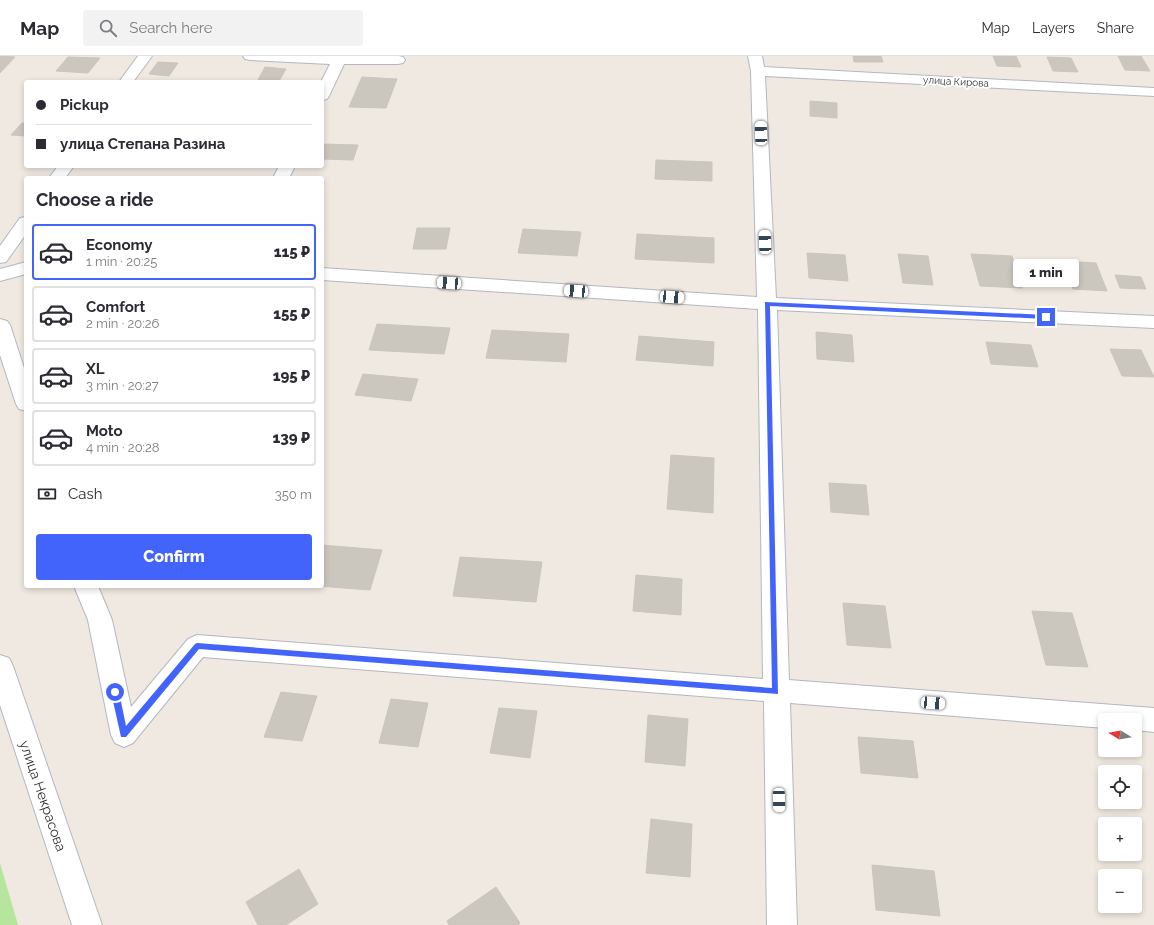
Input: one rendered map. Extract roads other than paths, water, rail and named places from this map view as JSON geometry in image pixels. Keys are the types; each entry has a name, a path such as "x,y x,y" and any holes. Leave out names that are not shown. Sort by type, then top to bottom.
{"street":[{"path":"127,80 145,56"},
{"path":"250,56 398,60"},
{"path":"324,92 340,58"},
{"path":"757,63 767,304 782,925"},
{"name":"улица Кирова","path":"757,63 1154,92"},
{"path":"0,258 24,225"},
{"path":"0,275 24,269"},
{"path":"324,274 767,304 1154,322"},
{"path":"0,325 24,398"},
{"path":"88,588 100,620 124,735 197,646 1154,720"},
{"name":"улица Некрасова","path":"0,666 86,925"}]}
